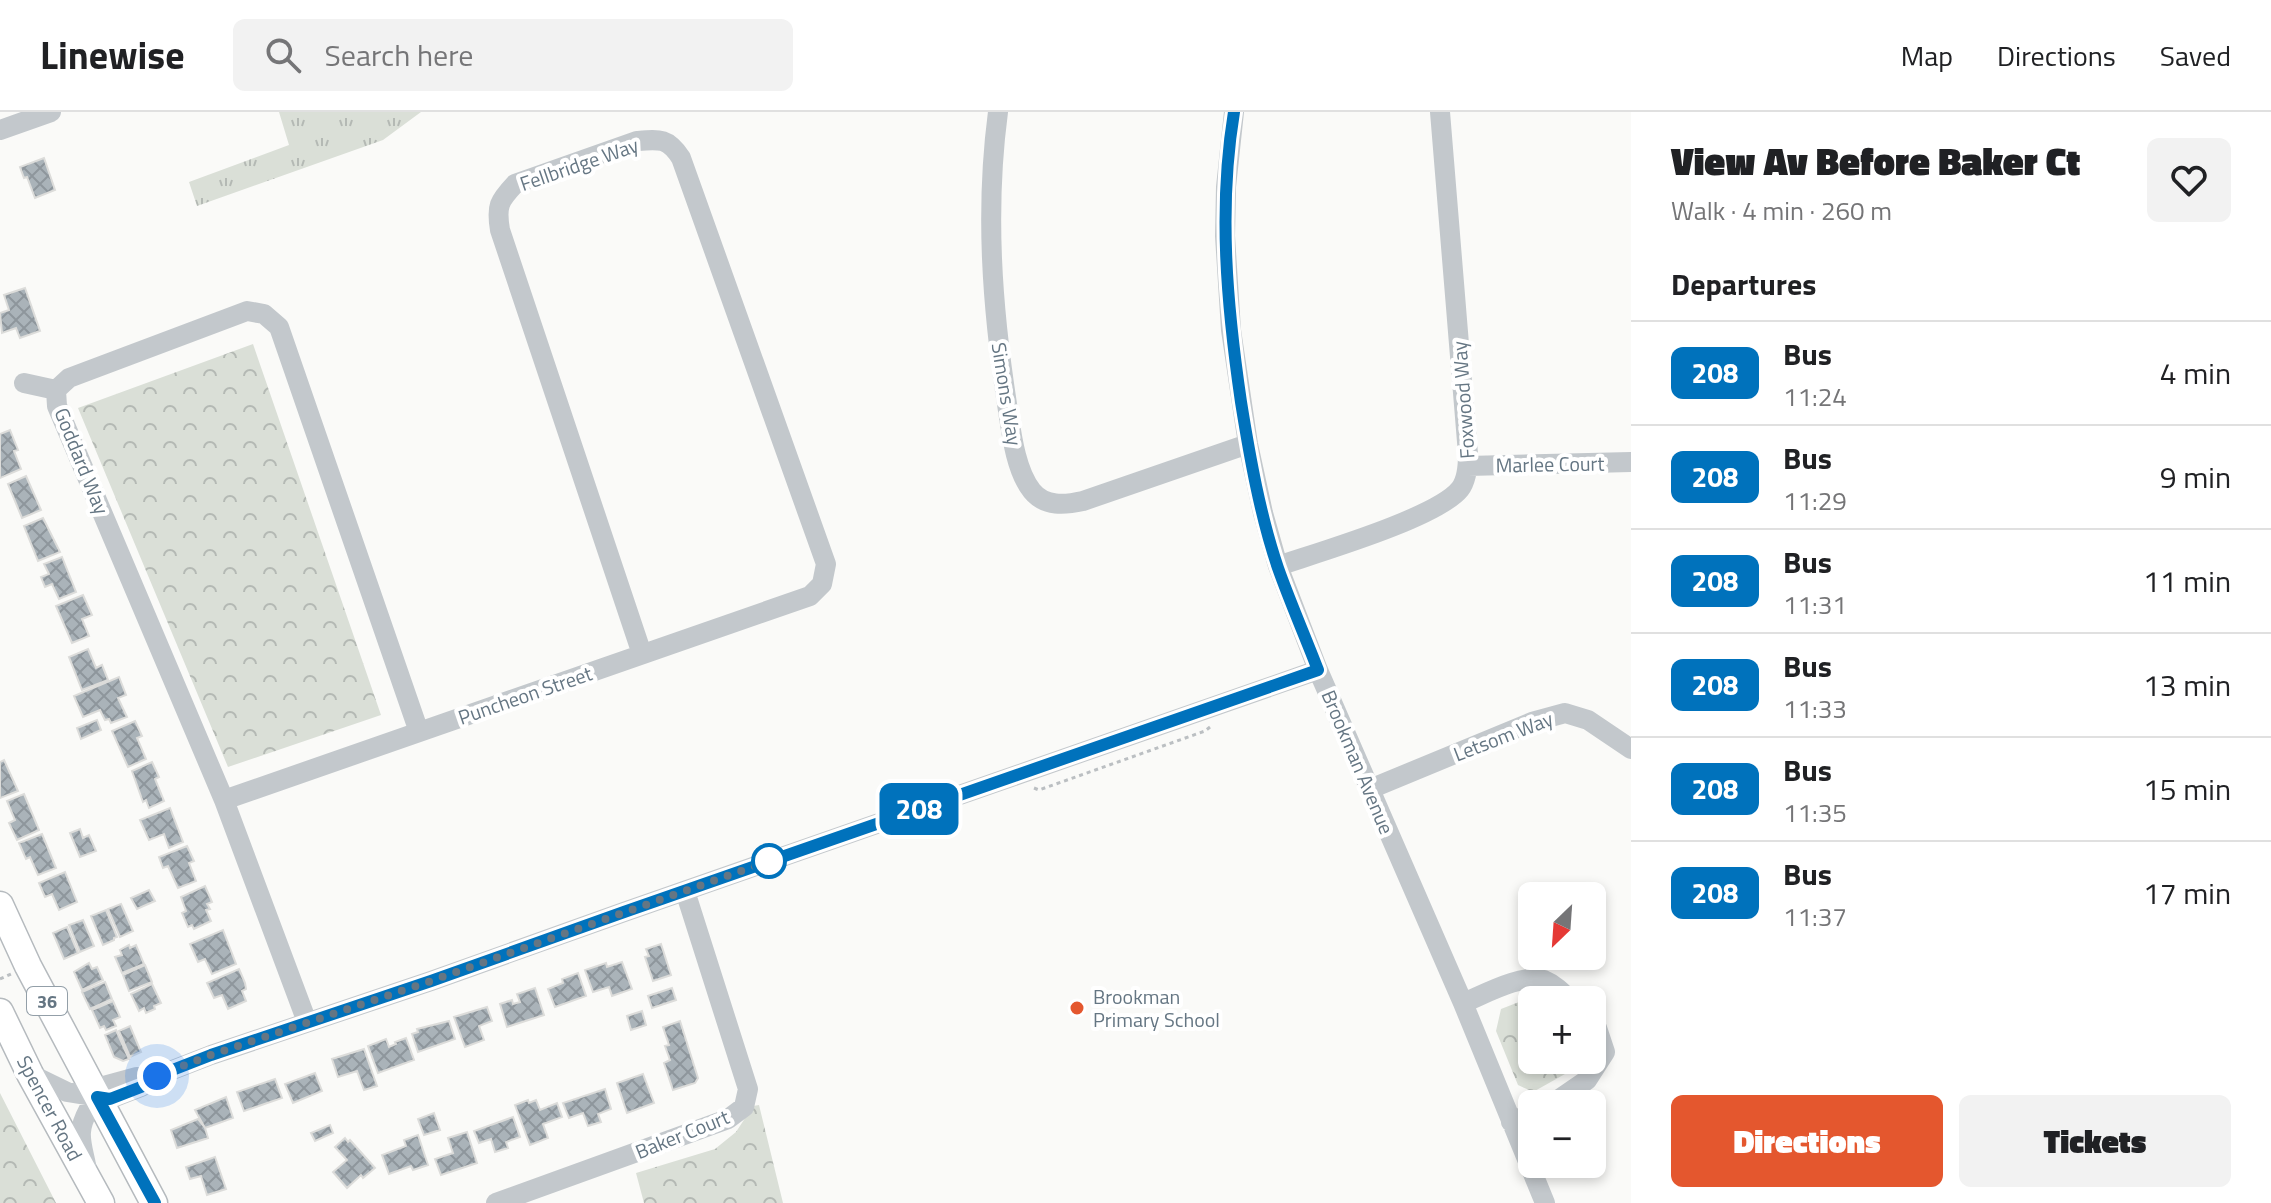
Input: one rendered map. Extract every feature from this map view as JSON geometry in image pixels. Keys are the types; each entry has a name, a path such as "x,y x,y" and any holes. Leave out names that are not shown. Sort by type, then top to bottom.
{"main road":[{"name":"36","path":"0,905 28,966 154,1203"},
{"name":"Spencer Road","path":"0,1012 94,1191"}],"street":[{"path":"0,130 51,112"},
{"name":"Simons Way","path":"998,112 991,207 991,268 998,349 1012,439 1024,477 1033,493 1048,502 1064,505 1083,501 1248,444"},
{"name":"Brookman Avenue","path":"1234,112 1226,187 1225,236 1231,330 1248,444 1278,566 1318,670 1463,1003 1545,1203"},
{"name":"Foxwood Way","path":"1278,566 1384,529 1438,506 1461,489 1468,466 1440,112"},
{"name":"Fellbridge Way","path":"642,654 500,230 497,212 501,198 515,184 637,141 657,139 672,145 681,158 826,564 822,584"},
{"name":"Goddard Way","path":"307,1022 224,800 57,406 56,390 69,378 247,311 264,314 279,327 419,732"},
{"path":"24,383 56,390"},
{"name":"Marlee Court","path":"1468,466 1631,462"},
{"name":"Puncheon Street","path":"224,800 810,596 822,584"},
{"path":"30,1074 67,1092 110,1099 141,1087 157,1076 307,1022 1318,670"},
{"name":"Letsom Way","path":"1370,789 1532,722 1565,713 1588,720 1631,749"},
{"name":"Baker Court","path":"496,1203 728,1119 744,1107 748,1089 685,891"},
{"path":"1463,1003 1521,980 1542,979 1555,986"},
{"path":"1572,1090 1591,1074"},
{"path":"94,1191 80,1134 97,1097"},
{"path":"1511,1122 1518,1119"}],"path":[{"path":"1025,785 1039,790 1205,731 1212,724"}],"green space":[{"path":"279,112 421,112 383,140 197,206 189,182 289,145"},
{"path":"253,344 381,715 228,767 78,408"},
{"path":"1518,1002 1518,1074 1565,1074 1537,1090 1518,1085 1496,1031 1501,1009"},
{"path":"0,1093 56,1203 0,1203"},
{"path":"759,1105 783,1203 644,1203 636,1173 715,1149 736,1132 753,1106"}],"building":[{"path":"44,158 55,190 35,198 20,167"},
{"path":"25,288 40,331 20,338 16,328 2,333 0,313 9,310 4,295"},
{"path":"10,430 21,469 0,478 0,434"},
{"path":"26,476 41,510 22,518 8,484"},
{"path":"43,518 60,552 38,561 24,526"},
{"path":"62,557 76,592 59,599 52,584 45,587 41,577 49,574 44,564"},
{"path":"83,595 92,615 82,619 89,636 72,643 56,606"},
{"path":"88,649 96,668 102,665 108,680 82,690 69,657"},
{"path":"119,677 126,695 118,698 127,717 111,723 109,719 105,720 100,710 83,717 74,696"},
{"path":"97,720 101,730 81,739 77,728"},
{"path":"135,721 142,736 137,738 146,759 128,767 112,731"},
{"path":"4,760 18,791 0,798 0,762"},
{"path":"152,762 164,801 149,808 146,800 143,802 132,771"},
{"path":"24,794 39,830 17,840 9,823 15,820 7,801"},
{"path":"170,808 183,842 169,848 164,834 149,840 140,820"},
{"path":"80,829 83,838 89,835 96,851 80,857 70,833"},
{"path":"42,834 56,868 38,875 19,843"},
{"path":"187,846 194,861 189,863 196,881 178,888 168,866 163,868 159,857"},
{"path":"65,872 77,902 59,910 52,894 45,897 39,883"},
{"path":"205,886 212,902 207,904 210,909 206,910 211,921 194,929 192,925 188,927 182,913 186,911 181,897"},
{"path":"149,890 155,901 137,909 131,898"},
{"path":"121,904 133,931 120,937 108,909"},
{"path":"106,910 117,937 103,945 91,916"},
{"path":"83,920 94,946 80,952 69,925"},
{"path":"67,927 78,953 64,959 53,933"},
{"path":"223,930 236,964 212,974 205,959 198,962 190,944"},
{"path":"661,944 671,975 653,981 645,957 649,956 646,949"},
{"path":"129,945 130,948 136,945 144,964 122,973 115,957 122,955 120,950"},
{"path":"622,962 632,989 612,996 609,987 593,992 585,970 606,963 607,967"},
{"path":"89,963 92,969 97,967 103,980 82,990 74,972"},
{"path":"145,965 152,982 129,991 123,975"},
{"path":"239,969 245,983 246,989 242,991 246,1001 228,1009 222,995 214,998 207,983"},
{"path":"578,973 586,996 555,1007 548,989"},
{"path":"105,982 112,999 90,1009 82,992"},
{"path":"152,984 161,1003 146,1013 144,1008 139,1011 131,994"},
{"path":"535,988 544,1015 507,1027 500,1004 512,1000 513,1004 520,1002 517,994"},
{"path":"672,988 676,1000 652,1008 648,996"},
{"path":"113,1001 120,1017 113,1020 116,1026 106,1030 104,1026 100,1028 92,1010"},
{"path":"487,1007 492,1021 479,1026 484,1040 465,1047 454,1017"},
{"path":"642,1011 646,1025 631,1030 627,1016"},
{"path":"449,1021 455,1039 418,1052 412,1034 418,1032 417,1029"},
{"path":"680,1021 698,1078 695,1083 673,1090 664,1063 670,1060 663,1027"},
{"path":"130,1026 141,1052 130,1057 119,1031"},
{"path":"116,1030 129,1059 123,1061 114,1057 105,1035"},
{"path":"406,1038 414,1060 378,1073 368,1046 386,1039 389,1047"},
{"path":"364,1049 377,1086 364,1090 357,1071 338,1077 332,1059"},
{"path":"315,1073 322,1091 293,1103 285,1084"},
{"path":"643,1074 654,1103 627,1113 617,1083"},
{"path":"275,1079 282,1098 244,1111 237,1092"},
{"path":"605,1089 611,1109 598,1114 601,1122 588,1126 583,1113 569,1118 563,1103"},
{"path":"226,1097 233,1118 205,1128 195,1110"},
{"path":"528,1100 529,1103 536,1100 540,1110 557,1103 562,1117 543,1124 548,1138 530,1145 515,1105"},
{"path":"434,1113 440,1130 424,1135 418,1119"},
{"path":"513,1117 520,1137 506,1142 508,1148 495,1152 491,1139 479,1143 474,1131"},
{"path":"198,1119 208,1138 177,1148 171,1130"},
{"path":"330,1125 333,1133 315,1141 311,1133"},
{"path":"467,1132 477,1163 441,1175 435,1159 453,1153 448,1138"},
{"path":"418,1135 428,1165 413,1170 411,1166 389,1174 382,1155 406,1146 404,1140"},
{"path":"345,1138 375,1168 363,1178 361,1175 347,1188 333,1172 347,1160 335,1147"},
{"path":"215,1157 226,1189 207,1195 201,1176 190,1179 186,1167"}],"bus line":[{"name":"208","path":"155,1203 97,1097 110,1099 211,1055 1318,670 1278,566 1263,513 1235,362 1225,236 1226,187 1234,112"}],"place":[{"name":"Brookman Primary School","path":"1077,1008"}],"route":[{"path":"157,1076 772,860 769,861"}]}
